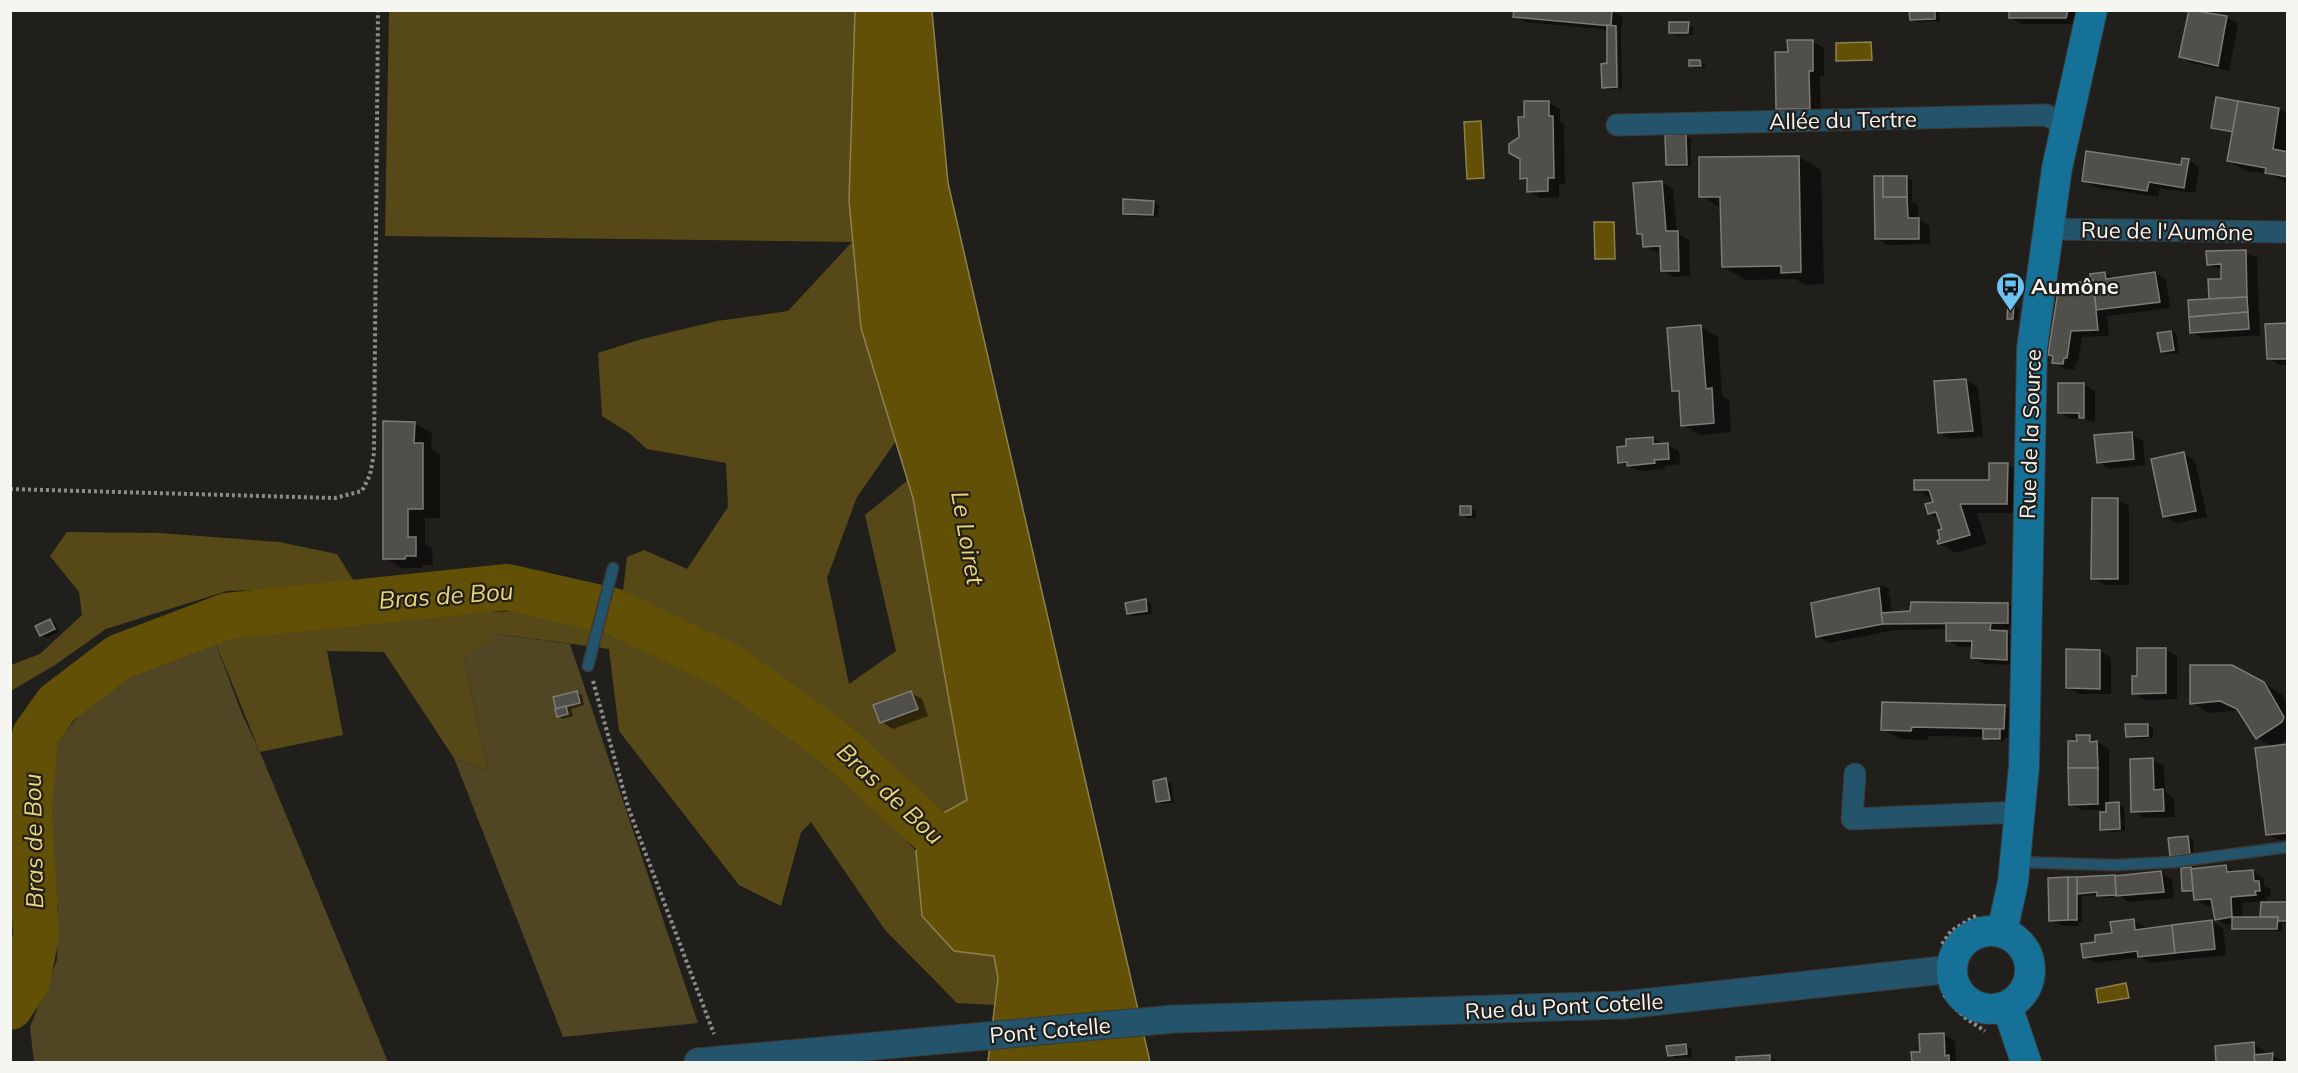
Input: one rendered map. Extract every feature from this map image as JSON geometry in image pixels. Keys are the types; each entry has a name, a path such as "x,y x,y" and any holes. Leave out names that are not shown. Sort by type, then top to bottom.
{"main road":[{"name":"Rue de la Source","path":"2016,931 2015,862 2024,766 2032,348 2057,168 2092,10"},
{"path":"2020,1006 1983,1009 1971,1004 1961,994 1954,982 1952,969 1954,957 1968,938 1991,931 2016,931 2013,938 2028,956 2031,968 2029,980 2025,991 2017,1000 2020,1006 2025,1062"}],"street":[{"name":"Allée du Tertre","path":"1617,125 2046,115 2067,126"},
{"name":"Rue de l'Aumône","path":"2047,229 2288,232"},
{"path":"1855,774 1852,819 2020,812"},
{"name":"Rue du Pont Cotelle","path":"1174,1019 1624,1005 1952,969"},
{"name":"Pont Cotelle","path":"711,1061 1174,1019"}],"lane":[{"path":"588,666 613,568"},
{"path":"2015,862 2115,865 2173,862 2288,847"}],"path":[{"path":"10,489 335,498 362,491 370,475 374,453 378,10"},
{"path":"588,666 628,807 711,1061"},
{"path":"2016,931 2040,974 2020,1006"}],"shaded area":[{"path":"389,11 855,11 849,201 861,328 896,441 857,497 827,578 849,684 896,651 865,515 908,480 967,800 938,816 830,716 647,603 623,591 627,557 644,550 687,569 728,507 726,463 647,449 629,433 602,416 598,353 642,339 717,321 788,311 852,242 385,236"},
{"path":"67,532 159,533 279,542 337,554 357,586 227,591 106,629 55,665 11,691 11,665 40,654 82,615 79,592 50,556"},
{"path":"521,611 571,618 746,694 877,808 916,851 922,916 954,951 994,956 998,978 995,1005 957,1003 885,930 811,822 801,832 781,906 739,885 619,731 609,649 498,634 464,659 488,771 454,758 384,652 327,651 343,735 260,752 214,639 276,625 399,615"},
{"path":"497,634 570,644 698,1023 563,1037 454,758 488,771 464,659"},
{"path":"214,639 242,714 260,752 388,1062 34,1062 30,1027 57,960 58,908 48,874 44,816 48,766 60,738 87,706 120,677"}],"water":[{"name":"Le Loiret","path":"855,11 932,11 948,183 1150,1062 988,1062 998,978 994,956 954,951 922,916 916,851 938,816 967,800 913,498 861,328 849,201"},
{"path":"1871,42 1872,60 1836,61 1836,43"},
{"path":"1481,121 1484,178 1467,179 1464,122"},
{"path":"1594,222 1614,222 1615,259 1595,259"},
{"path":"2126,983 2129,998 2098,1003 2096,989"}],"building":[{"path":"1514,10 1612,10 1611,26 1513,17"},
{"path":"1909,10 1935,10 1935,19 1910,20"},
{"path":"2009,10 2068,10 2066,18 2009,18"},
{"path":"2189,10 2227,16 2218,66 2179,57"},
{"path":"1669,22 1689,22 1688,33 1669,33"},
{"path":"1607,25 1616,26 1617,87 1602,88 1601,64 1607,63"},
{"path":"1787,40 1813,40 1813,71 1809,71 1810,109 1776,109 1775,52 1788,52"},
{"path":"1689,60 1700,60 1701,66 1689,66"},
{"path":"2216,97 2238,101 2233,132 2211,128"},
{"path":"1524,101 1549,101 1549,116 1553,116 1554,178 1548,178 1548,191 1527,192 1527,178 1520,179 1520,159 1509,153 1509,144 1519,137 1518,117 1524,117"},
{"path":"2238,101 2279,108 2273,149 2288,152 2288,177 2265,173 2266,168 2227,161"},
{"path":"1686,134 1687,165 1666,165 1665,135"},
{"path":"2086,151 2181,165 2182,158 2189,159 2184,188 2149,182 2147,191 2082,181"},
{"path":"1799,156 1801,272 1781,273 1781,266 1722,267 1720,197 1699,197 1699,157"},
{"path":"1874,176 1883,176 1883,197 1907,197 1908,218 1919,218 1919,239 1875,239"},
{"path":"1883,176 1907,176 1907,197 1883,197"},
{"path":"1662,181 1666,231 1678,231 1679,271 1661,271 1660,246 1643,247 1642,234 1637,234 1633,183"},
{"path":"1123,199 1154,201 1153,215 1123,214"},
{"path":"2246,250 2247,297 2209,299 2208,279 2221,279 2221,264 2207,265 2206,251"},
{"path":"2105,272 2106,279 2155,272 2160,302 2096,310 2093,280 2090,280 2090,274"},
{"path":"2093,280 2098,330 2071,331 2067,358 2064,358 2063,364 2052,363 2053,356 2048,355 2059,285"},
{"path":"2247,297 2248,312 2189,317 2188,300"},
{"path":"2008,304 2014,305 2013,319 2007,319"},
{"path":"2248,312 2249,329 2190,333 2189,317"},
{"path":"2288,323 2288,359 2267,359 2265,324"},
{"path":"1701,325 1706,389 1712,388 1714,423 1681,426 1679,391 1672,391 1667,328"},
{"path":"2171,331 2174,350 2161,352 2157,333"},
{"path":"1966,379 1973,431 1938,433 1934,381"},
{"path":"2058,383 2084,383 2084,418 2079,418 2079,413 2058,413"},
{"path":"383,421 415,422 414,443 423,443 423,509 408,509 408,537 416,537 416,556 406,556 405,559 383,559"},
{"path":"2132,432 2134,459 2097,463 2094,435"},
{"path":"1653,437 1653,444 1668,443 1669,459 1627,466 1627,462 1618,463 1617,447 1626,446 1626,439"},
{"path":"2184,452 2196,511 2163,517 2151,459"},
{"path":"1989,463 2008,463 2007,504 1960,504 1970,535 1938,544 1937,541 1940,539 1938,530 1942,529 1936,512 1928,514 1925,504 1933,502 1929,490 1914,490 1914,480 1989,480"},
{"path":"2092,498 2118,498 2118,579 2091,579"},
{"path":"1460,506 1471,506 1471,515 1460,515"},
{"path":"1879,588 1883,624 1816,637 1811,603"},
{"path":"1146,599 1147,611 1127,614 1125,603"},
{"path":"1911,602 2008,603 2008,623 1883,624 1881,613 1910,611"},
{"path":"50,619 55,629 40,636 35,626"},
{"path":"1946,623 1991,623 1990,630 2007,631 2007,660 1971,658 1972,641 1946,641"},
{"path":"2137,648 2166,648 2166,693 2132,694 2132,676 2137,676"},
{"path":"2066,649 2100,650 2100,689 2066,688"},
{"path":"2190,665 2232,665 2264,682 2284,717 2282,722 2256,739 2237,709 2220,701 2190,704"},
{"path":"577,691 580,703 556,709 553,697"},
{"path":"911,691 918,709 880,723 873,705"},
{"path":"1882,702 2005,705 2004,729 1912,727 1911,731 1881,730"},
{"path":"566,706 568,714 557,717 555,709"},
{"path":"2125,724 2148,724 2148,736 2126,737"},
{"path":"1983,729 2000,729 2000,739 1983,739"},
{"path":"2076,735 2090,735 2090,742 2097,741 2098,768 2068,768 2068,741 2077,741"},
{"path":"2288,744 2288,833 2266,835 2255,748"},
{"path":"2153,758 2154,790 2163,789 2164,811 2131,812 2130,759"},
{"path":"2068,768 2098,768 2098,804 2069,805"},
{"path":"1166,778 1170,800 1156,802 1153,781"},
{"path":"2119,802 2120,829 2100,830 2100,812 2106,812 2106,803"},
{"path":"2188,836 2190,854 2170,856 2168,838"},
{"path":"2226,865 2227,872 2253,870 2254,881 2259,881 2260,891 2255,891 2256,895 2231,897 2232,917 2215,920 2211,899 2194,900 2191,869"},
{"path":"2191,867 2193,891 2182,891 2181,868"},
{"path":"2161,871 2164,892 2116,896 2115,876"},
{"path":"2115,875 2116,895 2097,896 2097,892 2077,894 2077,877"},
{"path":"2068,877 2068,920 2049,921 2048,878"},
{"path":"2068,877 2077,877 2077,920 2068,920"},
{"path":"2261,902 2288,902 2288,921 2277,921 2278,917 2260,917"},
{"path":"2232,917 2278,917 2277,929 2232,929"},
{"path":"2134,919 2135,930 2172,925 2175,953 2138,957 2137,951 2083,958 2081,944 2095,942 2095,935 2112,933 2110,922"},
{"path":"2212,920 2215,949 2175,953 2172,925"},
{"path":"1944,1033 1945,1056 1949,1055 1949,1062 1912,1062 1911,1052 1920,1052 1919,1034"},
{"path":"2254,1042 2255,1062 2216,1062 2215,1046"},
{"path":"1686,1044 1687,1054 1668,1056 1666,1046"},
{"path":"2273,1053 2272,1062 2255,1062 2254,1055"},
{"path":"1770,1055 1770,1062 1736,1062 1736,1057"}],"waterway":[{"name":"Bras de Bou","path":"10,1007 27,981 36,936 29,810 35,735 57,704 119,657 227,616 507,587 613,611 729,667 831,740 950,849 974,877"}],"place":[{"name":"Aumône","path":"2010,312"}]}
